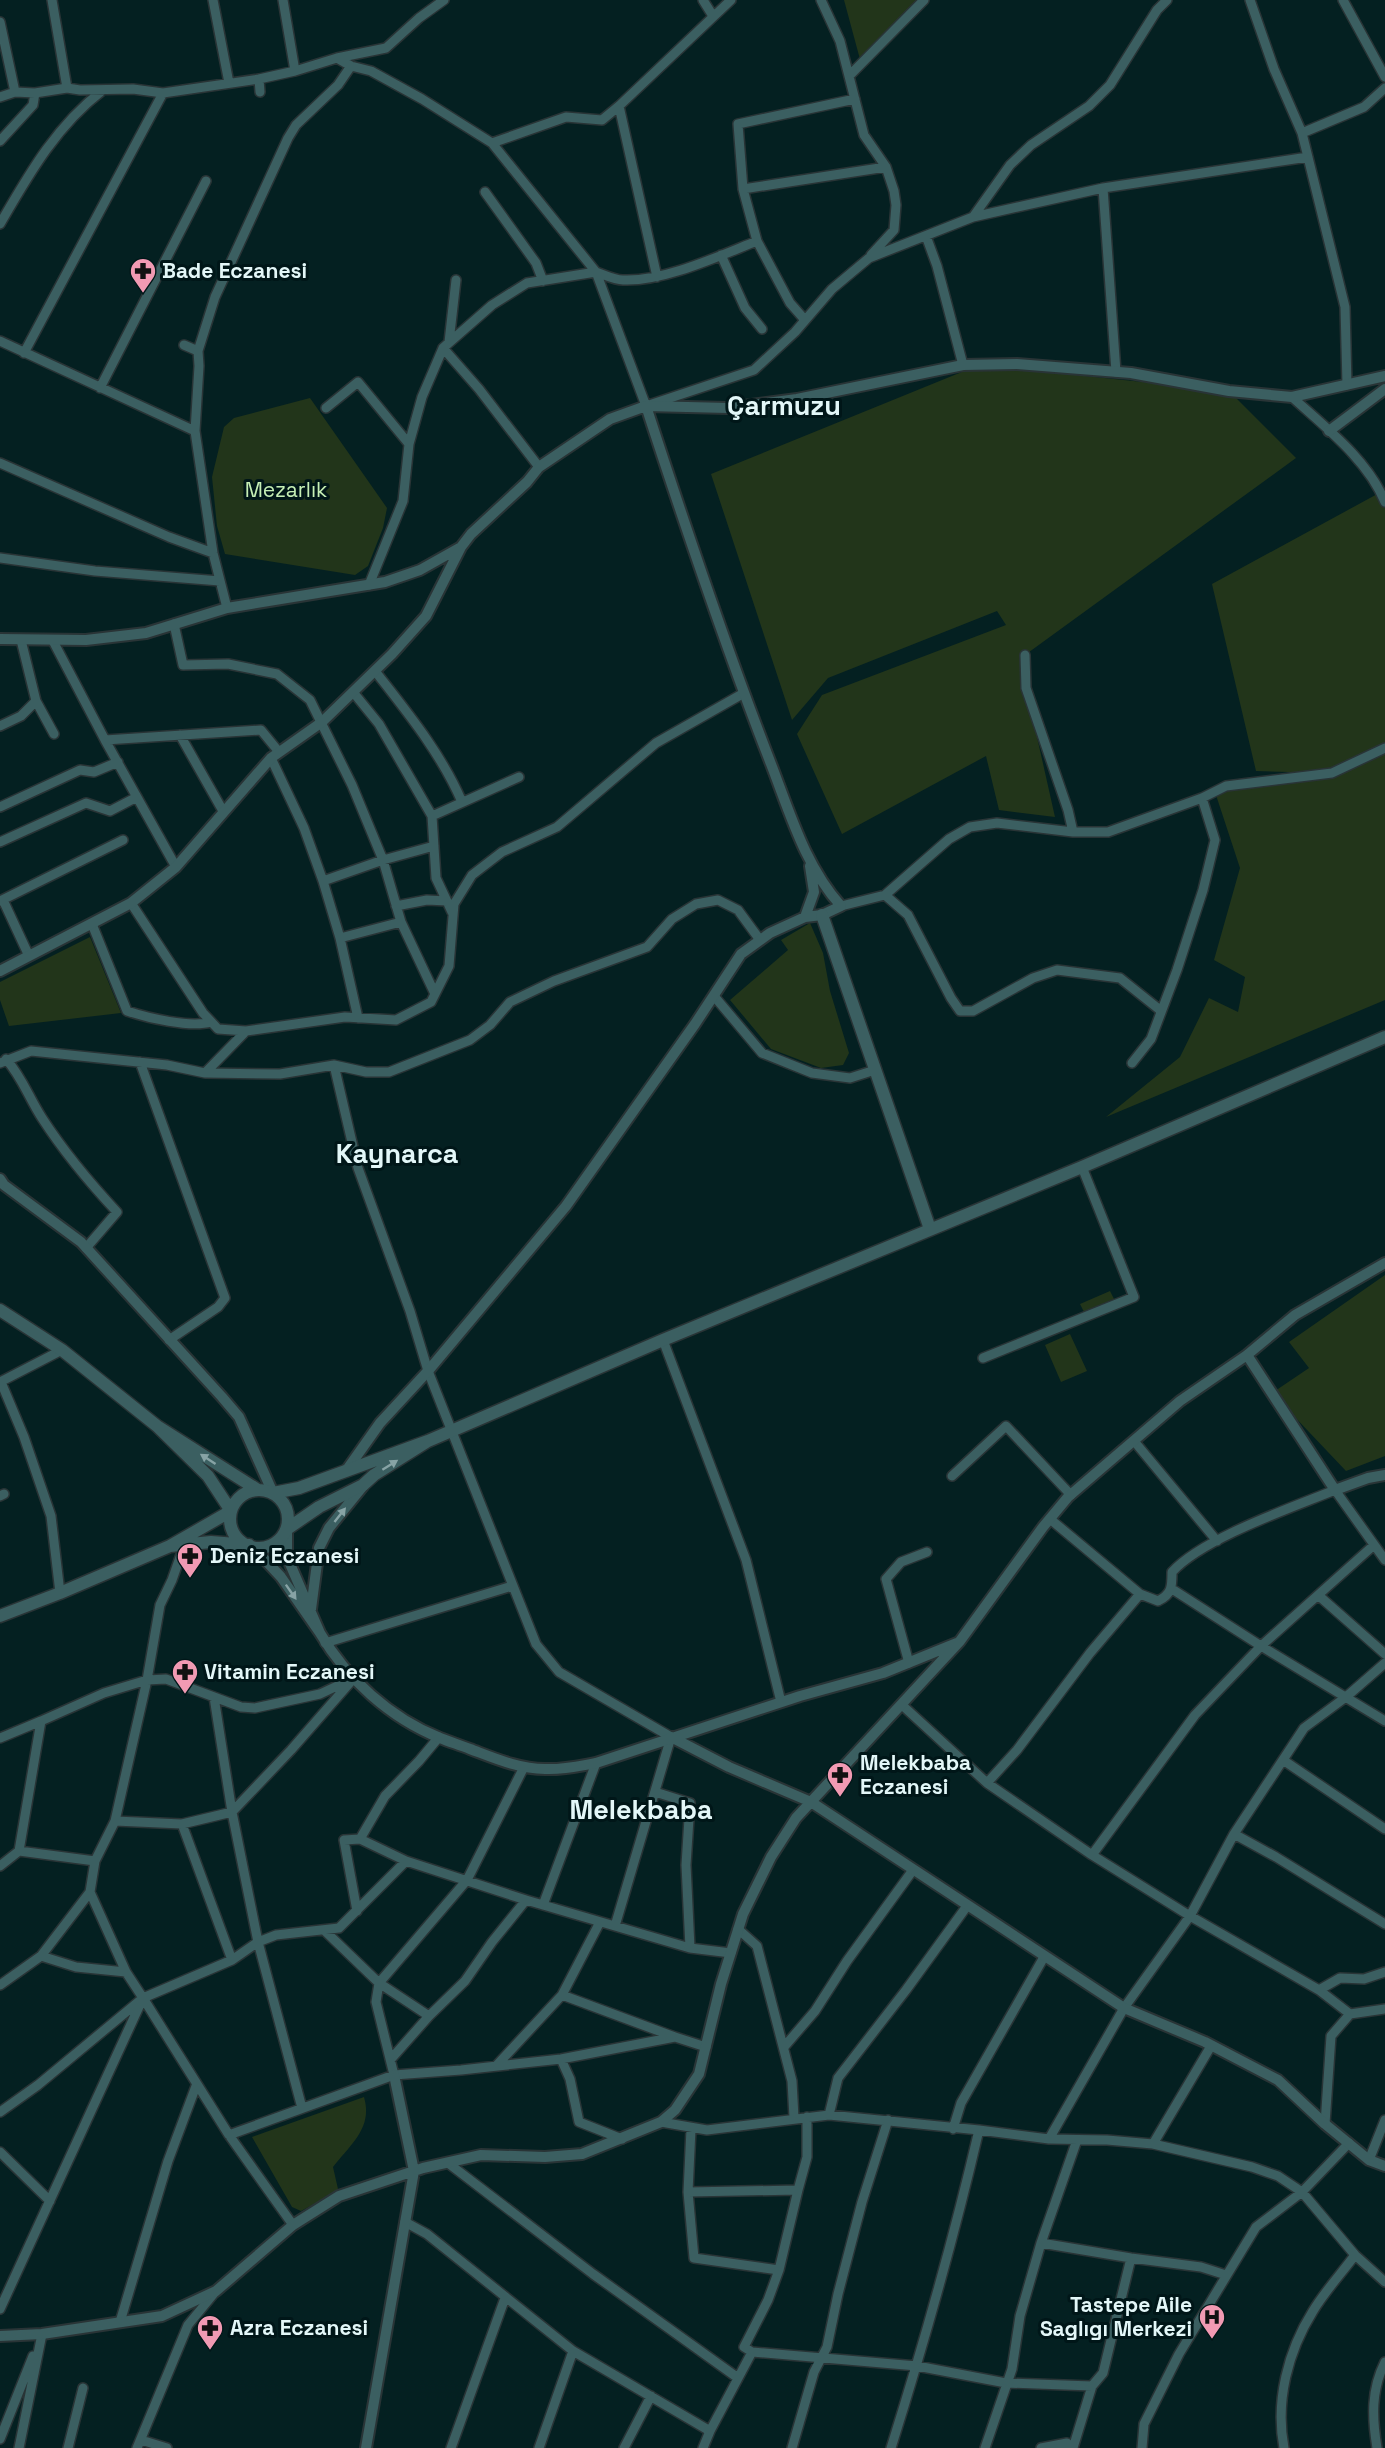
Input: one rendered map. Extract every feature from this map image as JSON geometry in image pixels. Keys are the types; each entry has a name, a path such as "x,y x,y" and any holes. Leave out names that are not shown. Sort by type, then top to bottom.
{"main road":[{"path":"822,915 930,1229"},
{"path":"157,1426 258,1490 273,1493 299,1488 428,1441 663,1340 831,1273 1385,1037"},
{"path":"0,1310 62,1350 157,1426 208,1476 231,1511 230,1518 235,1535 251,1546"},
{"path":"171,1546 211,1542 251,1546 270,1545 277,1541 287,1529 319,1507 363,1485 374,1475 428,1441"},
{"path":"0,1616 171,1546 231,1511 242,1496 258,1490"},
{"path":"273,1493 284,1504 287,1529"}],"street":[{"path":"52,0 67,88"},
{"path":"213,0 230,83"},
{"path":"283,0 295,71"},
{"path":"0,97 15,92 35,93 67,88 133,89 163,93 259,79 337,58 386,48 418,18 444,0"},
{"path":"703,0 712,16"},
{"path":"492,143 566,117 602,120 620,106 731,0"},
{"path":"0,971 132,903 176,867 223,811 275,755 322,722 375,671 426,616 461,547 471,534 527,482 539,467 610,419 754,370 805,320 832,289 869,258 894,230 896,205 886,167 864,135 840,41 821,0"},
{"path":"850,75 924,0"},
{"path":"973,217 1017,158 1031,145 1089,106 1110,85 1158,10 1167,0"},
{"path":"1250,0 1274,69 1302,133 1345,308 1347,385"},
{"path":"1342,0 1385,77"},
{"path":"0,22 15,92"},
{"path":"337,58 351,66 371,71 422,99 492,143 596,272 646,405 713,608 744,693 810,863 829,893 841,906"},
{"path":"227,608 213,553 195,431 198,351 215,297 288,138 296,125 338,85 351,66"},
{"path":"259,79 260,92"},
{"path":"1302,133 1364,107 1385,88"},
{"path":"0,224 46,149 69,119 103,90"},
{"path":"0,141 33,105 35,93"},
{"path":"24,353 163,93"},
{"path":"805,320 790,303 757,241 743,189 738,124 855,99"},
{"path":"620,106 657,277"},
{"path":"869,258 973,217 1103,188 1308,157"},
{"path":"743,189 886,167"},
{"path":"100,388 206,181"},
{"path":"1103,188 1116,372"},
{"path":"485,192 536,263 543,280"},
{"path":"926,236 963,365"},
{"path":"446,345 492,305 527,283 596,272 620,280 657,277 757,241"},
{"path":"721,255 745,308 762,329"},
{"path":"369,585 403,501 409,444 422,397 446,345 456,280"},
{"path":"0,341 195,431"},
{"path":"184,345 198,351"},
{"path":"446,345 539,467"},
{"path":"646,405 728,408 774,402 963,365 1017,364 1116,372 1229,391 1292,398 1385,376"},
{"path":"326,408 358,382 409,444"},
{"path":"1329,431 1385,389"},
{"path":"1292,398 1346,446 1381,492 1385,502"},
{"path":"0,463 169,537 213,553"},
{"path":"1,639 86,640 146,633 227,608 385,582 420,570 461,547"},
{"path":"0,558 95,571 220,581"},
{"path":"174,624 183,665 228,664 277,674 310,700 383,860 401,922 435,994"},
{"path":"21,640 36,701 54,734"},
{"path":"53,641 176,867"},
{"path":"1025,655 1026,688 1068,810 1073,832"},
{"path":"375,671 416,723 451,777 462,802"},
{"path":"353,692 379,724 432,816 436,878 453,913"},
{"path":"132,903 211,1022 218,1029 246,1031 345,1017 396,1020 431,1002 449,966 454,904 472,875 502,852 557,826 656,743 744,693"},
{"path":"0,726 21,716 36,701"},
{"path":"105,740 261,730 275,755 323,880 340,938 358,1018"},
{"path":"180,735 223,811"},
{"path":"346,1471 380,1423 428,1371 566,1206 741,954 770,933 805,917 822,915 841,906 885,895 949,839 970,827 997,823 1073,832 1108,832 1202,798 1227,786 1332,773 1385,748"},
{"path":"0,807 80,770 94,772 118,762"},
{"path":"432,816 519,777"},
{"path":"0,842 86,803 110,811 137,797"},
{"path":"1132,1063 1151,1039 1160,1010 1177,970 1203,890 1215,840 1202,798"},
{"path":"29,956 1,901 123,840"},
{"path":"323,880 434,846"},
{"path":"805,917 814,892 810,863"},
{"path":"885,895 908,915 960,1011 973,1011 1033,978 1057,970 1120,978 1160,1010"},
{"path":"396,906 427,900 447,901"},
{"path":"3,1061 31,1051 167,1065 205,1073 280,1074 334,1065 366,1072 389,1072 470,1040 490,1025 510,1002 554,981 647,946 672,919 696,904 718,900 738,910 760,940"},
{"path":"340,938 401,922"},
{"path":"92,924 127,1011 199,1025 211,1022"},
{"path":"714,996 762,1053 812,1073 850,1078 875,1070"},
{"path":"205,1073 246,1031"},
{"path":"3,1061 18,1072 41,1116 80,1172 117,1212 86,1248"},
{"path":"140,1062 225,1298 218,1307 169,1340"},
{"path":"334,1065 358,1168 410,1311 428,1371 536,1644 559,1672 729,1767 811,1802 1124,2008 1211,2046 1278,2079 1324,2124 1369,2160 1385,2166"},
{"path":"983,1358 1134,1297 1082,1167"},
{"path":"0,1179 4,1185 86,1248 239,1417 273,1493"},
{"path":"167,2448 139,2444 188,2325 216,2291 292,2225 339,2196 414,2171 480,2155 545,2157 582,2154 661,2122 675,2110 699,2074 743,1914 771,1857 796,1818 960,1641 1050,1519 1071,1495 1180,1401 1247,1355 1295,1315 1385,1263"},
{"path":"663,1340 746,1560 781,1702"},
{"path":"60,1593 51,1516 24,1437 1,1382 62,1350"},
{"path":"1247,1355 1335,1490 1385,1560"},
{"path":"952,1476 1006,1426 1071,1495"},
{"path":"1134,1441 1217,1540"},
{"path":"1050,1519 1140,1594 1158,1601 1167,1597 1172,1589 1172,1572 1181,1562 1217,1540 1335,1490 1368,1478 1385,1475"},
{"path":"310,1609 319,1548 329,1528 363,1485"},
{"path":"287,1529 287,1557 322,1638"},
{"path":"1092,1855 1195,1714 1261,1646 1374,1545"},
{"path":"0,1985 41,1956 90,1892 95,1861 115,1821 147,1680 160,1605 184,1546"},
{"path":"251,1546 281,1577 322,1638 354,1678 380,1703 439,1737 524,1767 572,1768 596,1763 781,1702 883,1673 960,1641"},
{"path":"909,1662 886,1579 901,1562 927,1552"},
{"path":"322,1638 512,1586"},
{"path":"1172,1589 1385,1721"},
{"path":"987,1782 1017,1750 1090,1653 1140,1594"},
{"path":"1318,1595 1385,1654"},
{"path":"1049,2139 1124,2008 1190,1916 1234,1834 1304,1728 1346,1697 1385,1663"},
{"path":"115,1821 182,1824 232,1812 291,1750 354,1678"},
{"path":"0,1738 104,1693 147,1680 166,1679 241,1707 262,1707 320,1694 354,1678"},
{"path":"214,1697 232,1812 258,1942 302,2108"},
{"path":"902,1705 987,1782 1092,1855 1190,1916 1320,1990 1350,2014"},
{"path":"0,1866 19,1851 41,1721"},
{"path":"360,1839 385,1796 439,1737"},
{"path":"615,1926 672,1737"},
{"path":"1283,1760 1385,1829"},
{"path":"543,1905 596,1763"},
{"path":"366,2448 414,2171 391,2059 376,2002 379,1983 467,1880 524,1767"},
{"path":"655,1792 690,1803 686,1865 690,1948"},
{"path":"182,1824 232,1960"},
{"path":"1234,1834 1385,1924"},
{"path":"357,1911 344,1840 360,1839 406,1861 600,1922 690,1948 731,1953"},
{"path":"19,1851 95,1861"},
{"path":"0,2112 38,2085 142,1998 232,1960 258,1942 276,1935 339,1928 406,1861"},
{"path":"784,2047 815,2011 847,1961 913,1870"},
{"path":"90,1892 126,1972 196,2086 292,2225"},
{"path":"391,2059 429,2016 465,1981 492,1942 526,1900"},
{"path":"829,2115 838,2078 967,1906"},
{"path":"496,2066 562,1995 600,1922"},
{"path":"738,1929 758,1946 792,2081 794,2118"},
{"path":"325,1930 379,1983 429,2016"},
{"path":"41,1956 76,1967 126,1972"},
{"path":"953,2129 961,2103 1044,1957"},
{"path":"1320,1990 1340,1978 1364,1979 1385,1972"},
{"path":"562,1995 706,2047"},
{"path":"0,2309 142,1998"},
{"path":"1324,2124 1331,2036 1350,2014 1385,2009"},
{"path":"229,2135 394,2075 561,2059 675,2037"},
{"path":"1153,2144 1211,2046"},
{"path":"561,2059 570,2079 579,2122 622,2139"},
{"path":"120,2322 168,2161 196,2086"},
{"path":"661,2122 691,2129 708,2130 829,2115 1049,2139 1153,2144 1252,2166 1278,2176 1302,2192 1355,2256 1385,2282"},
{"path":"807,2117 807,2157 779,2270 768,2300 744,2347 752,2352 917,2366 1006,2383 1092,2386"},
{"path":"792,2448 814,2372 827,2347 859,2214 888,2120"},
{"path":"1369,2160 1385,2120"},
{"path":"691,2129 688,2192 694,2258 779,2270"},
{"path":"891,2448 917,2366 962,2206 979,2130"},
{"path":"985,2448 1012,2369 1020,2316 1041,2243 1077,2140"},
{"path":"1142,2448 1144,2424 1179,2354 1256,2227 1302,2192 1349,2144"},
{"path":"0,2152 50,2201"},
{"path":"448,2163 530,2227 738,2378"},
{"path":"688,2192 798,2190"},
{"path":"405,2222 427,2234 573,2351 710,2431"},
{"path":"1041,2243 1201,2267 1226,2276"},
{"path":"1284,2448 1281,2413 1284,2382 1291,2358 1312,2312 1355,2256"},
{"path":"1071,2448 1092,2386 1102,2373 1131,2258"},
{"path":"0,2336 42,2334 162,2316 216,2291"},
{"path":"451,2448 505,2298"},
{"path":"0,2439 42,2334"},
{"path":"19,2448 42,2334"},
{"path":"539,2448 573,2351"},
{"path":"703,2448 752,2352"},
{"path":"1377,2448 1374,2392 1385,2362"},
{"path":"68,2448 83,2388"},
{"path":"624,2448 651,2396"},
{"path":"1041,2448 1067,2443 1071,2448"}],"green space":[{"path":"844,0 922,0 861,63"},
{"path":"979,365 1229,391 1296,458 1025,655 1026,688 1055,817 999,810 986,756 842,834 797,734 822,695 1006,625 997,611 828,678 792,720 711,474"},
{"name":"Mezarlık","path":"310,398 387,508 383,528 368,566 355,575 225,554 217,526 212,477 224,427 234,418"},
{"path":"1381,492 1385,501 1385,1000 1106,1117 1180,1057 1209,998 1238,1012 1245,977 1214,960 1240,868 1215,792 1326,773 1256,771 1212,584"},
{"path":"810,923 823,953 830,991 849,1053 843,1065 821,1068 771,1049 730,1000 788,950 781,940"},
{"path":"90,937 121,1013 9,1026 0,1000 0,982"},
{"path":"1385,1275 1385,1456 1346,1471 1272,1393 1309,1368 1289,1342"},
{"path":"1110,1291 1114,1299 1084,1312 1080,1304"},
{"path":"1070,1334 1087,1371 1061,1382 1045,1345"},
{"path":"364,2097 366,2108 363,2127 333,2167 338,2189 301,2211 292,2207 252,2137"}],"place":[{"name":"Bade Eczanesi","path":"143,294"},
{"name":"Deniz Eczanesi","path":"190,1579"},
{"name":"Vitamin Eczanesi","path":"185,1695"},
{"name":"Melekbaba Eczanesi","path":"840,1798"},
{"name":"Tastepe Aile Saglıgı Merkezi","path":"1212,2340"},
{"name":"Azra Eczanesi","path":"210,2351"}],"district":[{"name":"Çarmuzu","path":"784,406"},
{"name":"Kaynarca","path":"397,1154"},
{"name":"Melekbaba","path":"641,1810"}]}
